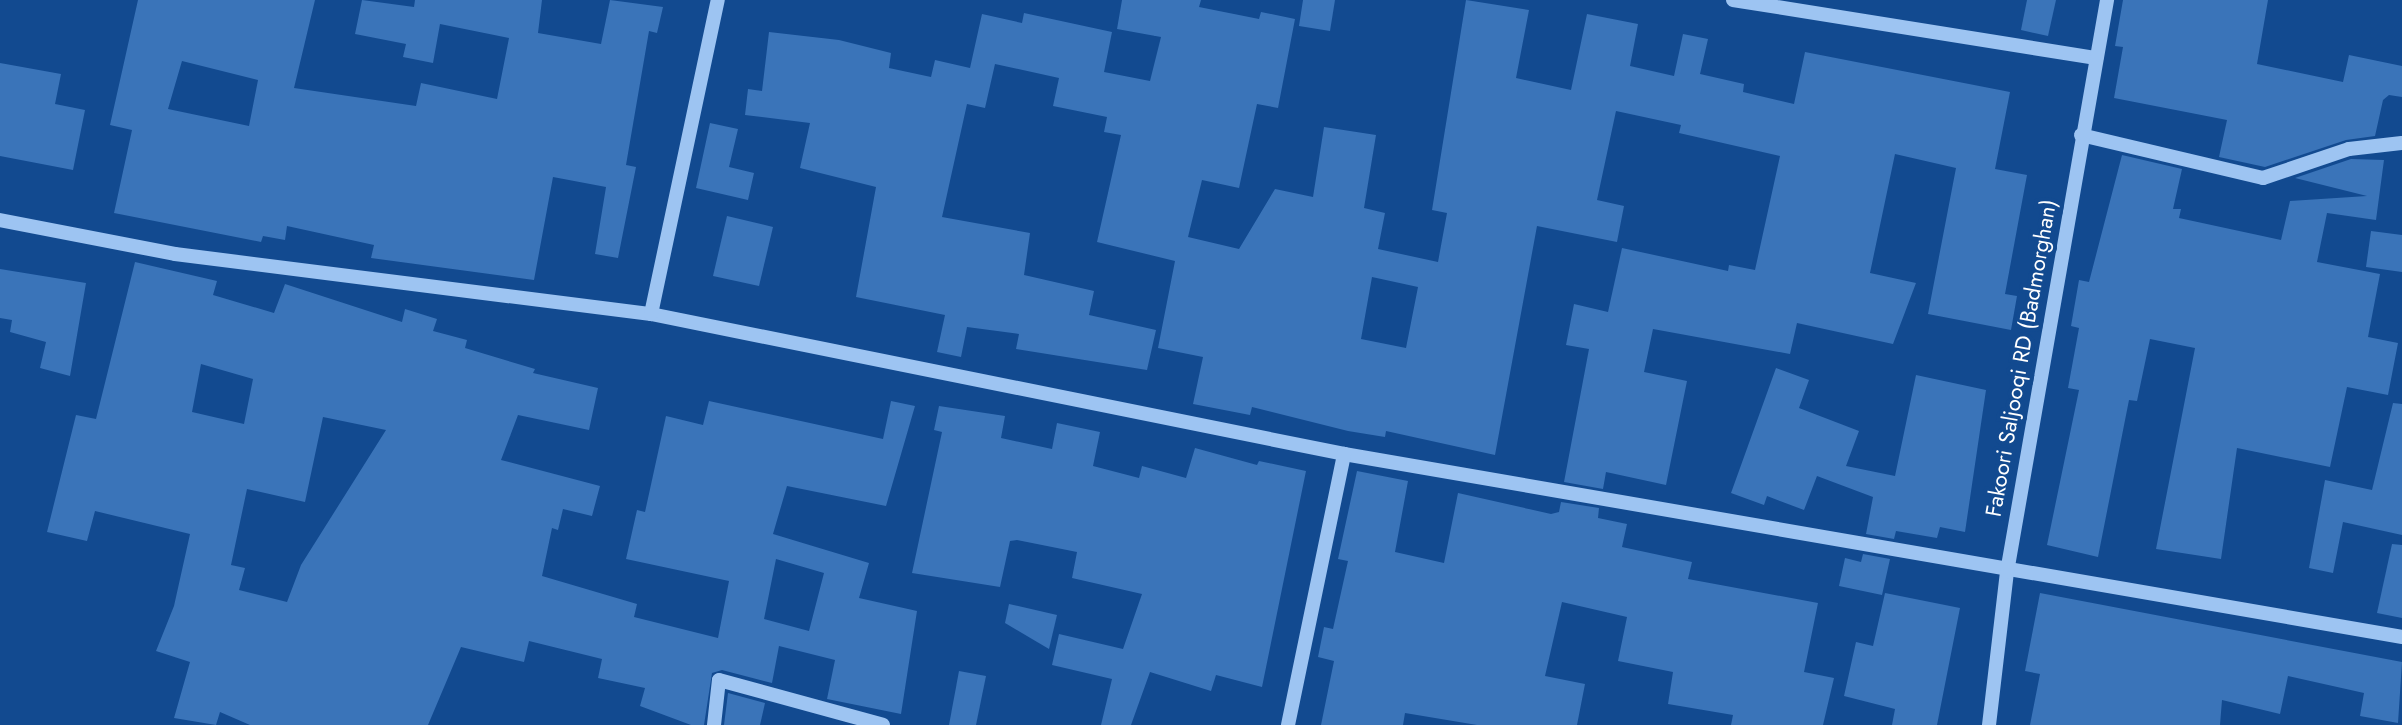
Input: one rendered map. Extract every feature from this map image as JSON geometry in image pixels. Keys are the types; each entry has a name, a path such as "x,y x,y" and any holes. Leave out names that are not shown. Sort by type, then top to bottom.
{"street":[{"path":"651,314 718,0"},
{"path":"1733,0 2096,58"},
{"name":"Fakoori Saljooqi RD (Badmorghan)","path":"1989,725 2007,572 2107,0"},
{"path":"2081,135 2263,178 2349,149 2402,143"},
{"path":"0,220 175,254 651,314 1344,454 2007,572 2402,637"},
{"path":"1288,725 1344,454"},
{"path":"714,725 719,680 883,725"}],"building":[{"path":"138,0 315,0 294,88 416,106 421,83 497,99 509,38 440,24 433,63 403,57 406,44 355,34 362,0 414,7 415,0 542,0 538,33 601,44 610,0 663,7 657,33 649,31 626,165 636,167 618,258 595,254 606,187 553,177 534,280 371,258 374,245 287,226 285,240 263,236 261,242 114,213 132,130 110,125","holes":["182,61 258,80 249,126 168,109"]},
{"path":"1122,0 1201,0 1199,7 1259,19 1261,12 1295,19 1278,108 1257,104 1239,188 1202,180 1188,237 1239,249 1275,189 1313,197 1324,127 1376,135 1364,208 1385,213 1378,249 1438,262 1447,213 1432,210 1466,0 1529,10 1516,78 1571,90 1587,14 1638,24 1630,66 1674,76 1683,34 1708,39 1700,74 1744,84 1743,92 1794,104 1805,52 2010,92 1995,169 2027,175 2005,294 2017,296 2011,330 1928,314 1956,168 1895,154 1870,273 1916,283 1893,344 1797,323 1790,354 1653,329 1644,372 1687,381 1666,485 1606,472 1603,489 1564,482 1589,349 1566,345 1574,304 1608,312 1622,248 1728,271 1729,265 1755,270 1780,156 1679,133 1681,125 1616,111 1597,200 1624,206 1617,242 1537,226 1495,455 1386,431 1385,437 1348,431 1252,407 1250,415 1193,404 1203,357 1158,348 1175,261 1097,242 1121,135 1104,132 1107,117 1053,106 1059,78 995,64 985,108 967,104 942,217 1030,233 1024,275 1094,291 1089,315 1156,330 1147,370 1016,349 1019,334 967,327 961,357 937,352 945,315 856,297 876,187 800,168 810,123 745,115 748,89 762,91 769,32 839,40 891,53 889,68 931,77 935,60 970,68 982,14 1022,23 1024,13 1112,32 1104,72 1150,81 1161,37 1117,29","holes":["1372,277 1418,287 1406,348 1361,339"]},
{"path":"1303,0 1335,0 1330,31 1299,26"},
{"path":"2027,0 2056,0 2048,36 2021,30"},
{"path":"2123,0 2268,0 2257,64 2343,82 2349,55 2402,66 2402,97 2389,95 2383,100 2375,136 2346,140 2265,167 2219,157 2227,120 2114,98 2123,47 2115,46"},
{"path":"0,63 61,74 55,104 85,110 73,170 0,156"},
{"path":"710,123 738,129 729,167 754,173 748,200 696,188"},
{"path":"2122,155 2182,169 2173,209 2181,209 2179,218 2281,240 2290,201 2367,196 2295,178 2351,159 2384,160 2376,220 2327,213 2317,262 2380,274 2368,337 2398,343 2388,395 2347,387 2330,467 2237,448 2221,559 2156,549 2195,348 2150,339 2137,401 2129,400 2098,557 2047,545 2079,390 2068,388 2079,328 2071,326 2079,280 2089,282"},
{"path":"727,216 773,227 759,286 713,276"},
{"path":"2371,231 2402,235 2402,272 2366,267"},
{"path":"135,262 217,281 213,295 274,313 285,284 402,322 405,309 437,319 433,331 467,340 465,348 535,369 533,373 598,388 589,430 518,415 501,460 600,486 592,516 563,509 558,530 552,528 542,576 637,604 634,617 718,638 729,581 626,559 637,510 645,512 666,416 703,425 709,401 883,439 891,401 915,406 886,506 787,486 773,534 869,563 859,598 917,611 901,714 827,699 835,660 779,646 772,683 722,670 712,673 704,725 691,725 640,706 645,688 598,678 602,659 529,641 524,662 461,647 428,725 250,725 220,712 216,725 174,718 190,662 156,651 174,606 190,534 95,511 87,541 47,532 76,415 96,419","holes":["201,364 253,379 244,424 192,412","323,417 386,430 301,565 287,602 239,590 245,568 231,565 247,489 305,502","776,559 824,573 809,631 764,619"]},
{"path":"0,269 86,283 70,376 40,368 46,342 10,332 12,320 0,318"},
{"path":"1776,368 1809,380 1799,408 1859,431 1846,466 1895,476 1916,375 1986,390 1965,532 1940,527 1937,538 1896,531 1894,539 1866,534 1873,497 1817,476 1804,510 1767,496 1764,505 1731,493"},
{"path":"2393,403 2402,404 2402,535 2343,522 2333,573 2309,568 2325,480 2372,490"},
{"path":"939,406 1005,416 1001,438 1052,449 1057,423 1100,432 1093,466 1139,478 1142,466 1186,478 1195,448 1257,465 1259,461 1306,471 1262,687 1216,675 1211,691 1150,672 1131,725 1101,725 1112,679 1052,665 1059,634 1123,649 1142,594 1072,578 1077,552 1017,540 1010,541 1000,587 912,573 942,432 934,430"},
{"path":"1357,471 1408,481 1395,552 1444,563 1458,493 1551,514 1559,512 1561,502 1599,508 1598,518 1627,524 1622,547 1692,562 1688,579 1818,603 1804,672 1834,678 1823,725 1731,725 1733,715 1668,704 1673,672 1618,661 1627,617 1562,602 1545,676 1585,684 1577,725 1477,725 1405,713 1403,725 1321,725 1334,661 1318,657 1324,627 1333,629 1348,561 1338,559"},
{"path":"2392,544 2402,545 2402,618 2377,613"},
{"path":"1863,554 1890,559 1882,595 1839,586 1845,558 1861,562"},
{"path":"1885,593 1960,608 1937,725 1892,725 1895,709 1844,696 1856,642 1873,646"},
{"path":"2040,593 2402,662 2398,723 2360,716 2364,693 2288,676 2280,714 2222,700 2220,725 2030,725 2040,674 2025,671"},
{"path":"1009,604 1057,615 1049,649 1005,623"},
{"path":"959,671 986,676 976,725 949,725"},
{"path":"728,693 765,703 760,725 724,725"}]}
